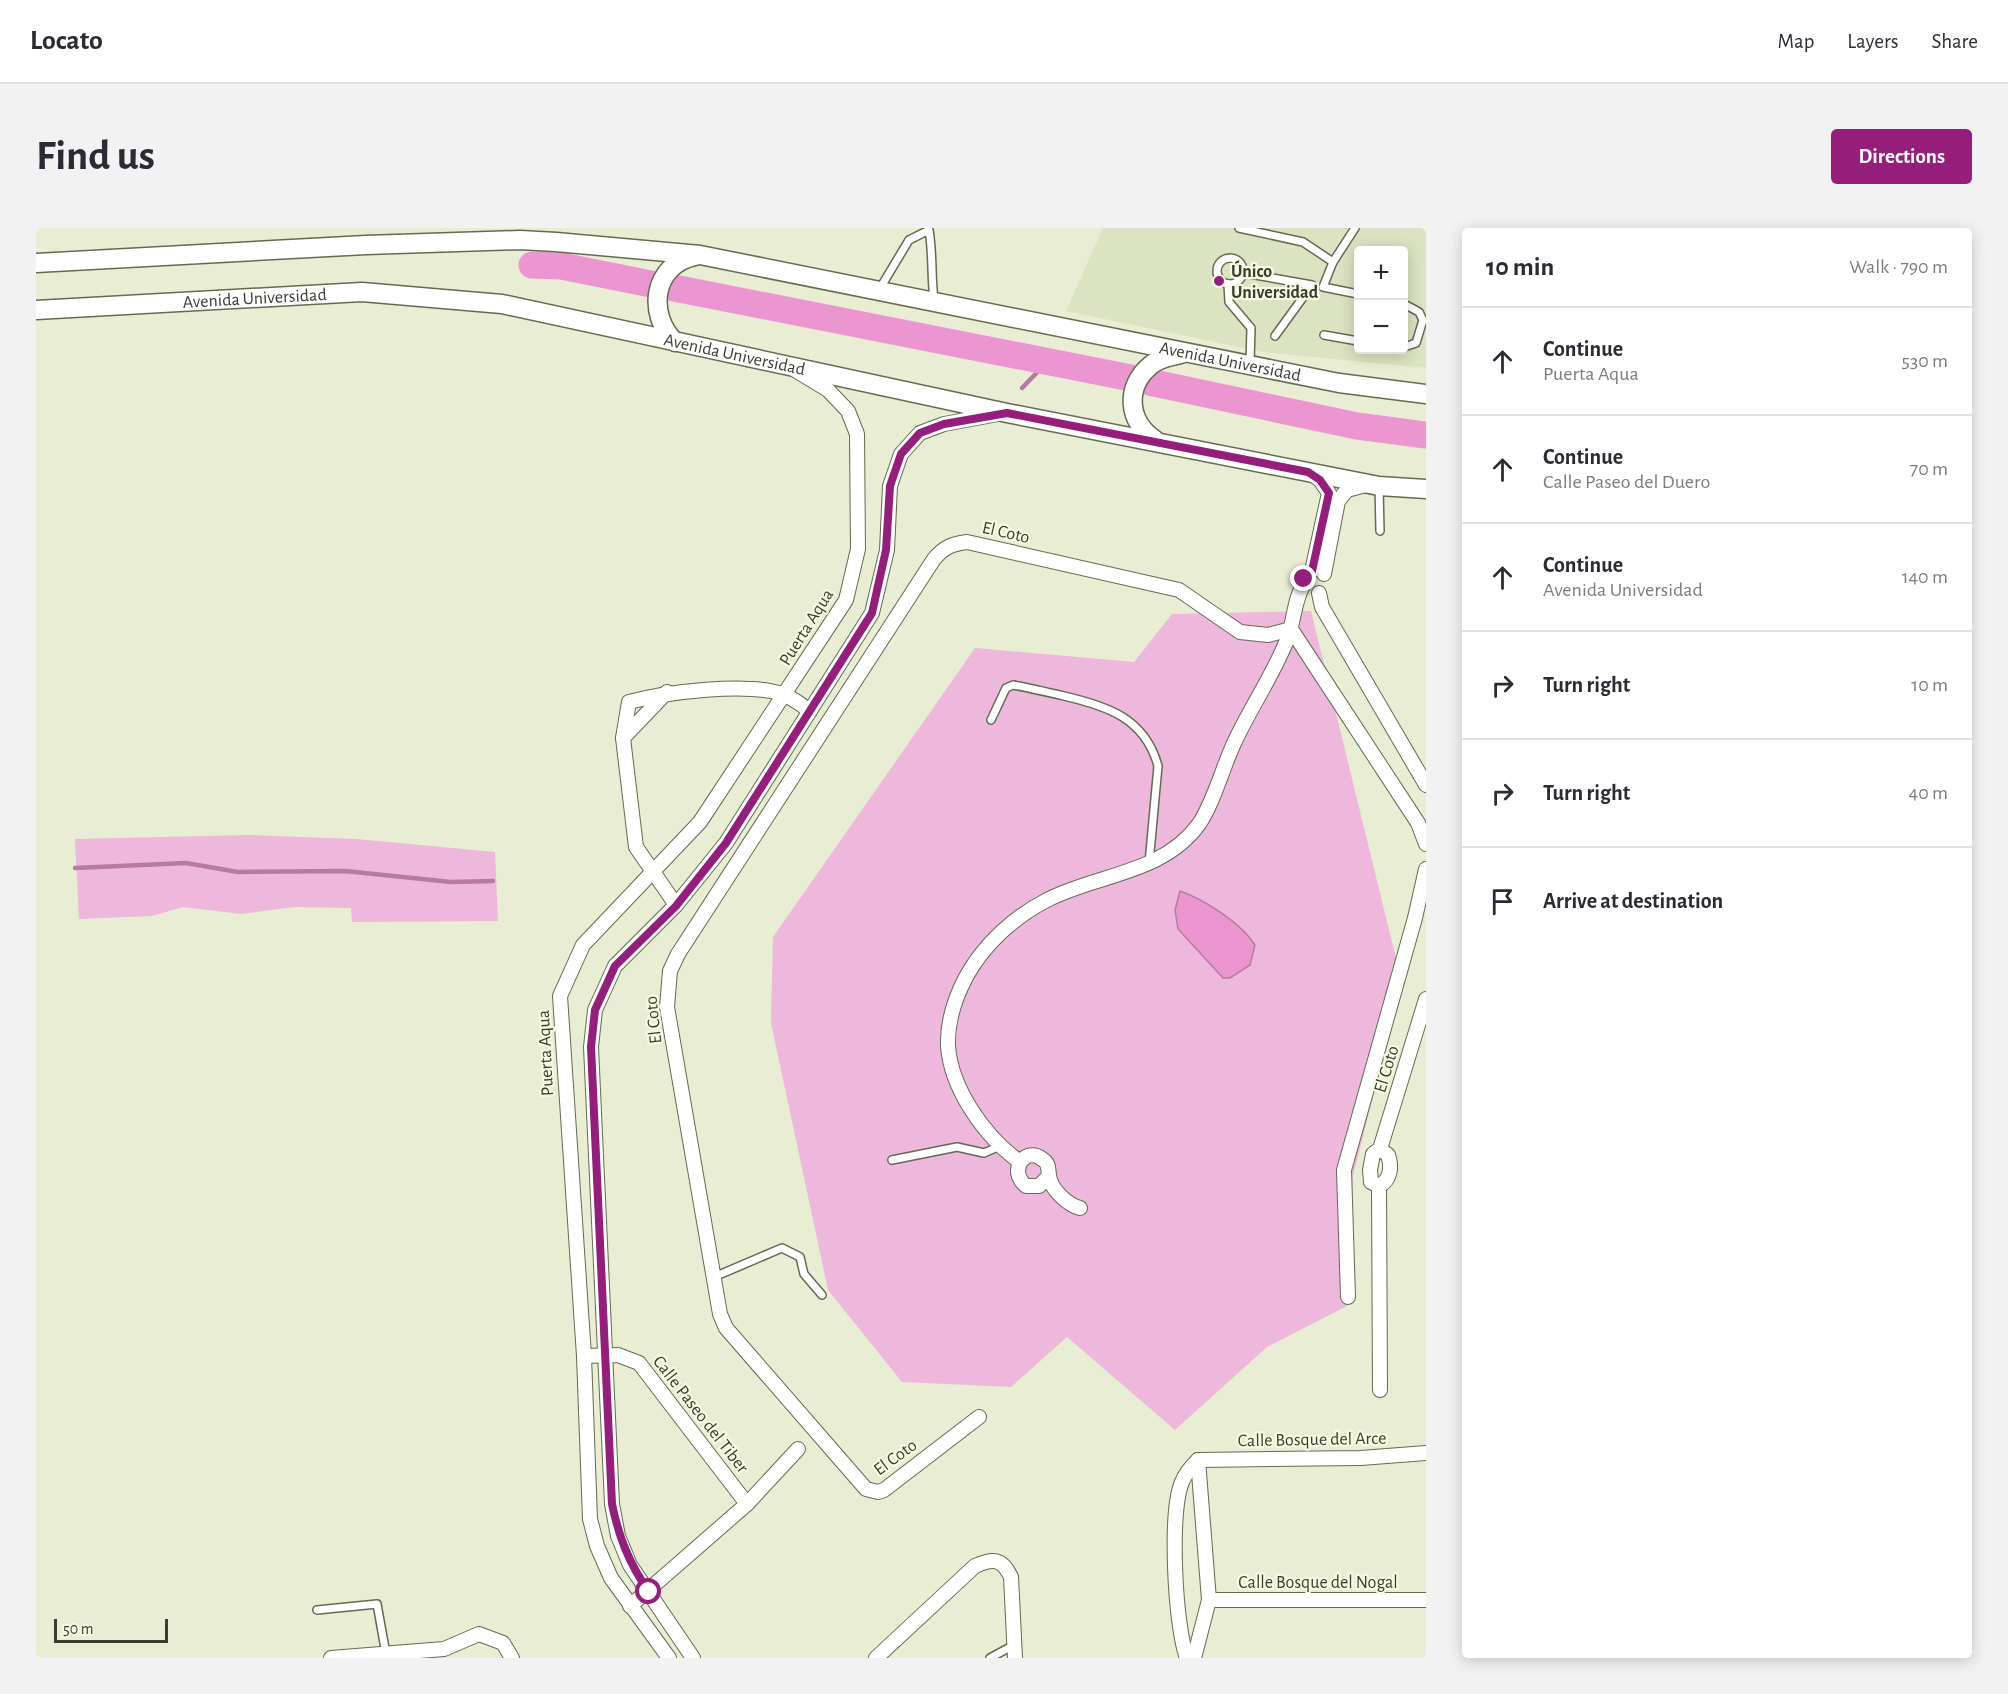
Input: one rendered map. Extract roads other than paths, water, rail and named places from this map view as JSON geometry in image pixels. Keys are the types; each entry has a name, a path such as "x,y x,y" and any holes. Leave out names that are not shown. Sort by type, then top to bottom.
{"main road":[{"name":"Avenida Universidad","path":"38,262 366,245 520,234 700,255 1339,383 1426,394"},
{"path":"675,342 659,320 657,293 660,283 672,267 690,257 700,255"},
{"name":"Avenida Universidad","path":"39,312 362,292 502,304 1007,413 1375,485 1424,491"},
{"path":"1158,442 1137,425 1133,413 1133,399 1137,385 1151,364 1183,353"}],"street":[{"name":"Puerta Aqua","path":"669,1658 611,1578 597,1546 590,1519 584,1356 560,996 583,945 700,822 846,600 858,549 857,434 848,411 828,390 788,366"},
{"path":"693,1658 630,1565 618,1536 612,1504 607,1355 591,1047 595,1010 615,966 676,906 726,843 872,613 886,550 890,486 901,454 920,433 944,424 1007,413"},
{"path":"1308,472 1320,480 1329,493 1318,573 1326,585 1319,593"},
{"path":"1318,573 1338,501 1354,486 1375,485"},
{"name":"El Coto","path":"979,1417 884,1490 878,1492 866,1489 726,1328 714,1277 667,1007 670,971 678,954 942,549 952,544 967,542 1179,590 1229,626 1248,634 1268,634 1291,629"},
{"path":"1020,1162 1001,1145 962,1096 951,1070 948,1040 952,1008 958,993 974,962 1018,916 1048,899 1149,863 1179,846 1200,823 1234,742 1291,629 1307,574 1318,573"},
{"path":"1304,584 1307,590 1319,593"},
{"path":"1319,593 1322,607 1426,785"},
{"path":"1291,629 1418,823 1426,844"},
{"path":"676,906 636,847 623,738 629,702 667,692 763,689 785,694 810,711"},
{"path":"623,738 667,692"},
{"path":"1348,1297 1344,1170 1426,868"},
{"name":"El Coto","path":"1380,1390 1379,1186 1386,1180 1390,1166 1388,1155 1380,1149 1426,999"},
{"path":"1048,1177 1039,1186 1026,1186 1017,1175 1020,1162 1031,1155 1038,1156 1048,1164 1048,1177 1060,1195 1072,1206 1080,1208"},
{"name":"Calle Paseo del Tiber","path":"584,1356 628,1357 639,1363 747,1504"},
{"name":"Calle Paseo del Tiber","path":"630,1606 649,1592 747,1504 798,1449"},
{"name":"Calle Bosque del Arce","path":"1198,1460 1361,1458 1426,1453"},
{"path":"1194,1658 1209,1600 1198,1460"},
{"path":"1187,1658 1177,1619 1176,1537 1181,1483 1198,1460"},
{"path":"884,1655 975,1566 988,1560 998,1560 1006,1566 1011,1577 1015,1652"},
{"name":"Calle Bosque del Nogal","path":"1209,1600 1426,1600"},
{"path":"331,1658 444,1649 479,1634 503,1643 512,1658"}],"lane":[{"path":"1239,228 1303,242 1333,262"},
{"path":"1354,293 1323,287 1333,262 1355,228"},
{"path":"878,291 909,240 929,229 933,250 931,278 935,302"},
{"path":"1222,260 1237,260 1244,273 1238,282 1228,284 1223,283 1217,274 1222,260"},
{"path":"1244,273 1312,285 1275,336"},
{"path":"1228,284 1229,302 1251,328 1249,365"},
{"path":"1408,306 1419,312 1425,319 1416,343 1408,346"},
{"path":"1324,335 1354,340"},
{"path":"1375,485 1380,531"},
{"path":"991,720 1006,688 1013,685 1095,703 1116,711 1132,722 1150,744 1158,766 1149,863"},
{"path":"892,1160 957,1148 984,1153 1001,1145"},
{"path":"714,1277 782,1248 800,1257 804,1274 822,1295"},
{"path":"317,1610 377,1604 386,1654"},
{"path":"990,1658 1015,1652"}],"waterway":[{"path":"532,265 561,266 651,284"},
{"path":"669,287 1131,378"},
{"path":"1022,388 1049,360"},
{"path":"1149,382 1357,426 1426,435"},
{"path":"75,868 186,863 238,872 345,871 451,882 493,881"}],"place":[{"name":"Único Universidad","path":"1219,281"}]}
